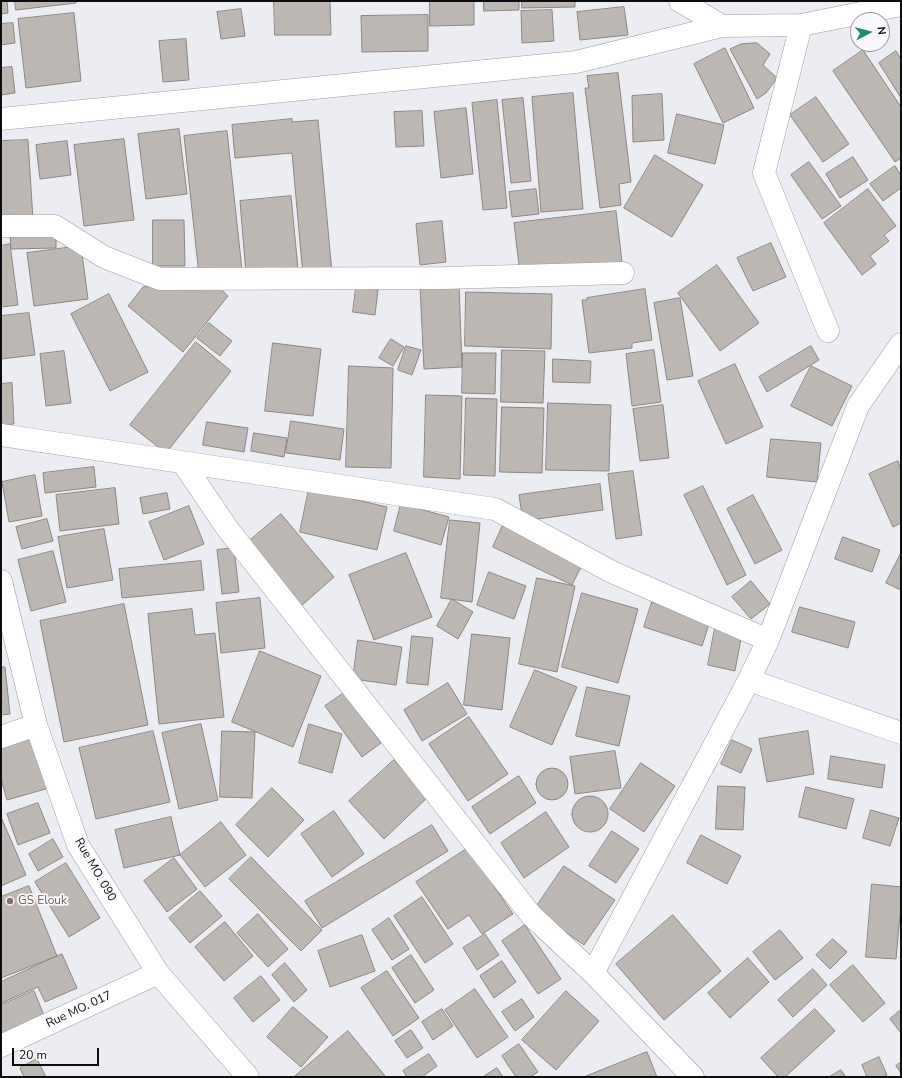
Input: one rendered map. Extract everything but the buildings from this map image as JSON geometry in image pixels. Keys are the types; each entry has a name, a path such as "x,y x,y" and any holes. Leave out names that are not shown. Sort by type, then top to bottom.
{"street":[{"path":"680,1 722,26"},
{"path":"1,119 576,62 722,26 800,25 901,5"},
{"path":"800,25 764,173 828,331"},
{"path":"1,226 55,226 104,258 160,279 444,278 623,273"},
{"path":"593,972 749,680 768,640 858,406 901,344"},
{"path":"1,435 495,509 612,572 768,640"},
{"path":"183,463 227,528 526,909 593,972 692,1077"},
{"name":"Rue MO. 090","path":"1,581 36,725 78,845 158,973 248,1077"},
{"path":"749,680 901,733"},
{"path":"1,737 36,725"},
{"name":"Rue MO. 017","path":"1,1046 158,973"}],"place":[{"name":"GS Elouk","path":"10,901"}]}
